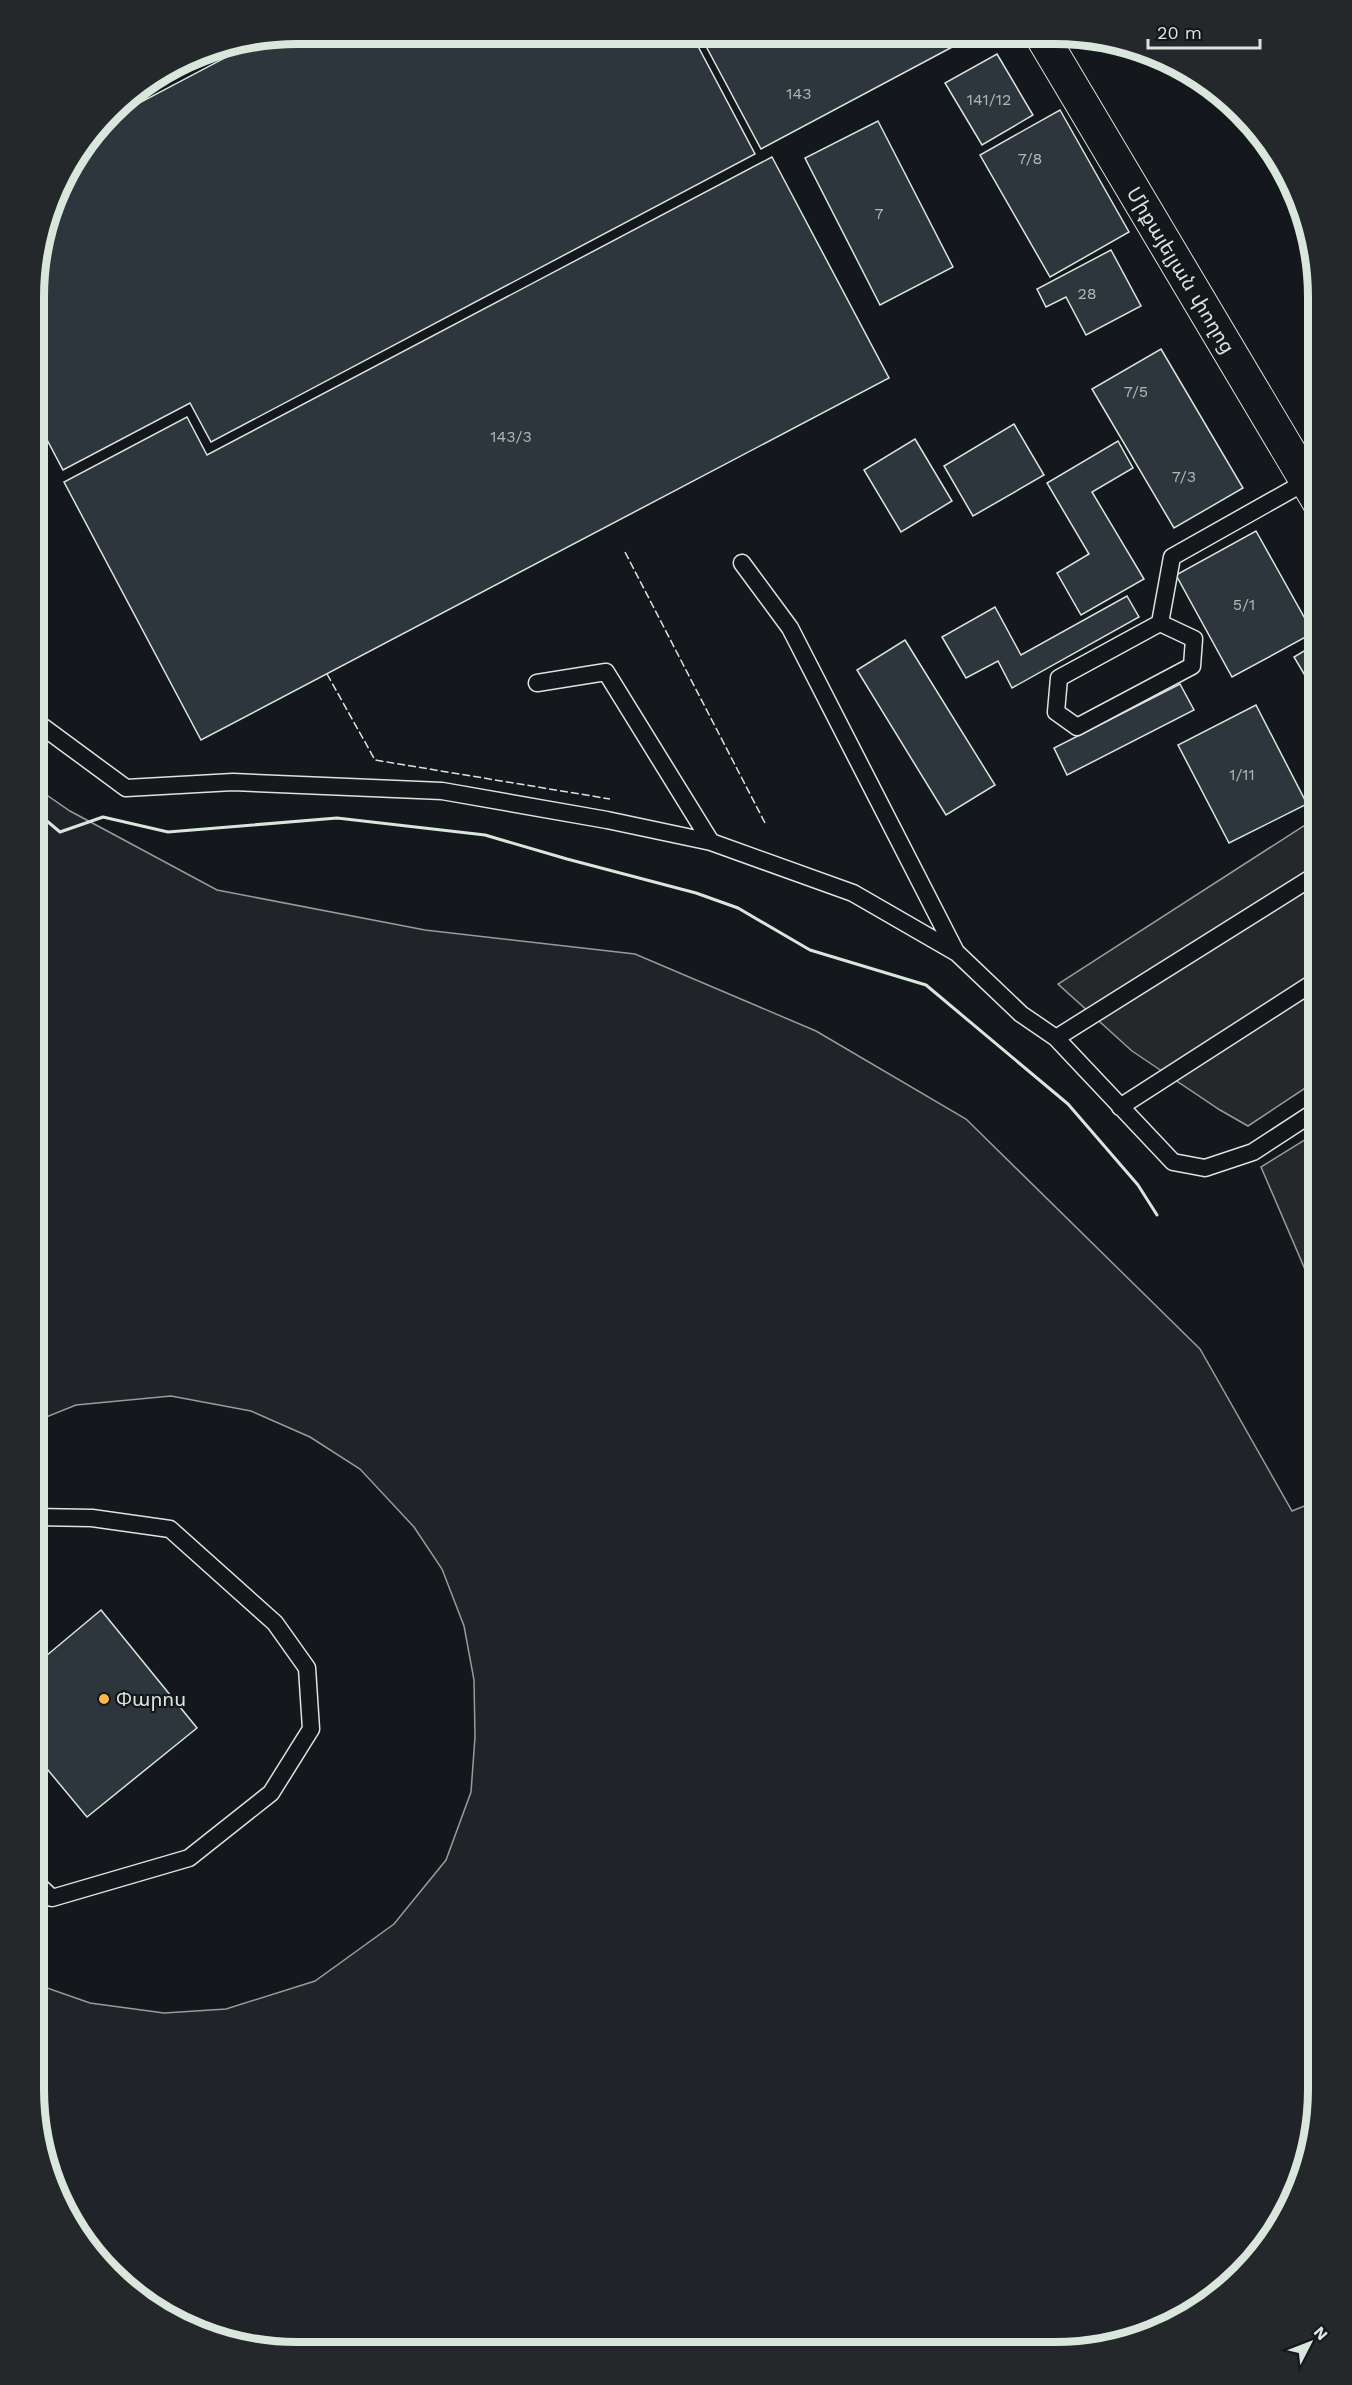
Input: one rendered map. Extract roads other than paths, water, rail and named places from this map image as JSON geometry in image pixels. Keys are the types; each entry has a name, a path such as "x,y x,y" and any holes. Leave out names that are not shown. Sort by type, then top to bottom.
{"street":[{"name":"Միքայելյան փողոց","path":"1047,44 1309,485"}],"lane":[{"path":"1160,623 1172,557 1309,494"},
{"path":"742,564 790,628 957,953"},
{"path":"1160,623 1194,639 1192,666 1077,727 1056,712 1059,678 1160,623"},
{"path":"537,683 606,672 711,842"},
{"path":"44,728 126,788 233,782 442,791 607,820 711,842 853,893 957,953 1021,1014 1056,1038 1173,1162 1205,1168 1252,1152 1309,1115"},
{"path":"1056,1038 1309,879"},
{"path":"1120,1107 1309,985"},
{"path":"44,1517 92,1518 170,1529 274,1623 300,1659 306,1668 311,1729 271,1792 189,1858 52,1898 44,1890"}],"place":[{"name":"Փարոս","path":"104,1699"}]}
